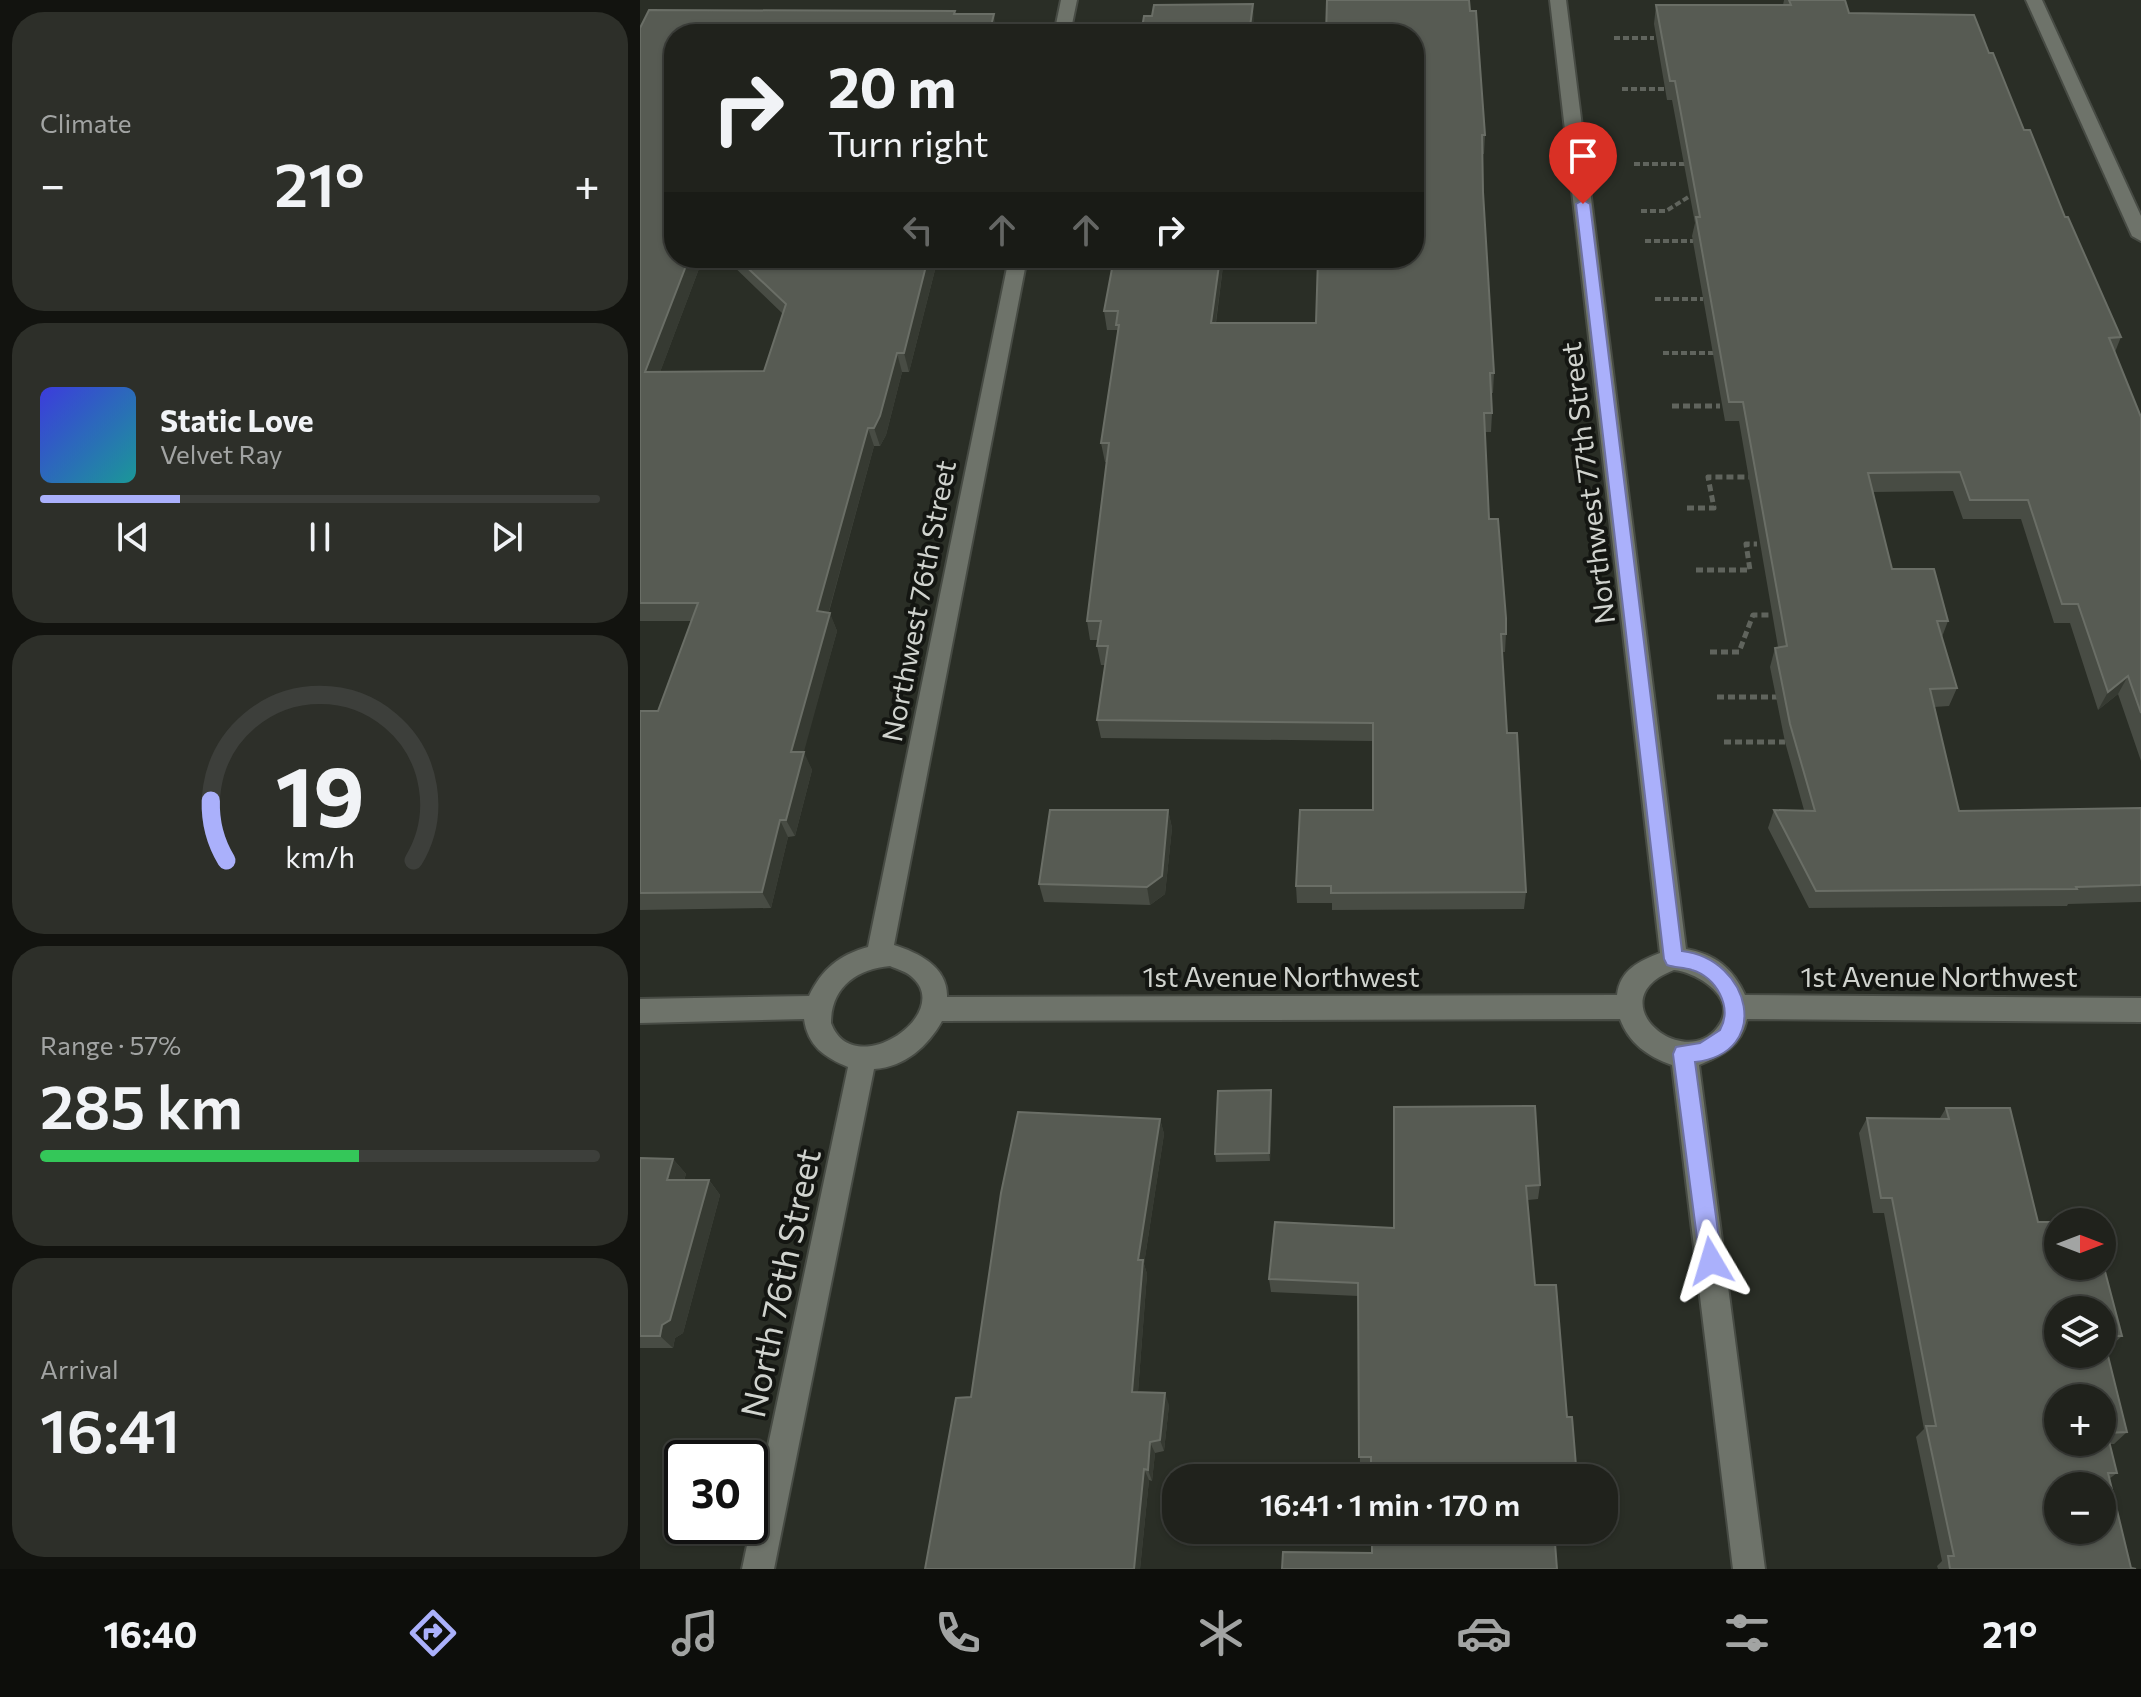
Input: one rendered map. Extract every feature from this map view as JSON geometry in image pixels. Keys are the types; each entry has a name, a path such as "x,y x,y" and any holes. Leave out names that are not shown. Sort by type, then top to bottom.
{"street":[{"path":"1064,24 1069,0"},
{"name":"Northwest 77th Street","path":"1558,0 1674,959"},
{"path":"2034,0 2141,236"},
{"name":"Northwest 76th Street","path":"879,956 1016,268"},
{"path":"892,955 911,960 925,969 934,982 934,1009 924,1030 892,1054 863,1058 837,1051 825,1040 817,1025 817,1007 824,990 836,975 853,963 879,956 892,955"},
{"path":"1674,959 1692,961 1709,968 1732,992 1736,1007 1735,1023 1728,1036 1700,1052 1684,1054 1665,1050 1650,1042 1637,1029 1628,1007 1627,998 1632,983 1642,970 1657,962 1674,959"},
{"path":"640,1011 817,1007"},
{"name":"1st Avenue Northwest","path":"934,1009 1628,1007"},
{"name":"1st Avenue Northwest","path":"1736,1007 2141,1010"},
{"path":"1684,1054 1749,1569"},
{"name":"North 76th Street","path":"758,1569 863,1058"}],"path":[{"path":"1614,38 1654,38"},
{"path":"1622,89 1665,89"},
{"path":"1634,164 1686,164 1684,151"},
{"path":"1641,211 1666,211 1690,196"},
{"path":"1645,241 1693,241"},
{"path":"1655,299 1703,299"},
{"path":"1663,353 1722,353"},
{"path":"1672,406 1720,406"},
{"path":"1687,508 1714,508 1708,477 1749,477"},
{"path":"1696,570 1750,570 1746,544 1757,544"},
{"path":"1710,652 1739,652 1753,615 1772,615"},
{"path":"1717,697 1777,697"},
{"path":"1724,742 1785,742"}],"building":[{"path":"1327,0 1469,0 1470,11 1476,11 1485,135 1482,135 1483,192 1494,373 1490,373 1492,413 1484,413 1489,519 1498,519 1506,618 1506,634 1501,634 1507,733 1517,733 1526,892 1331,893 1331,886 1296,886 1300,810 1373,810 1373,723 1097,720 1108,646 1097,646 1101,621 1087,621 1109,443 1101,443 1119,325 1116,325 1118,311 1104,311 1112,268 1219,268 1211,323 1316,323 1318,268 1424,268 1424,24 1326,24"},
{"path":"1789,0 1845,0 1849,13 1974,15 2024,130 2030,130 2065,217 2068,217 2121,337 2109,338 2141,417 2141,713 2128,676 2108,692 2078,604 2062,604 2028,500 1970,500 1960,472 1868,473 1892,569 1934,569 1948,621 1937,621 1957,688 1930,689 1959,811 2141,808 2141,885 2077,889 1816,891 1774,810 1815,811 1790,724 1775,648 1787,646 1743,402 1729,402 1675,81 1670,81 1656,5 1791,5"},
{"path":"1253,4 1250,24 1143,24 1144,16 1152,16 1154,5"},
{"path":"649,10 955,11 954,14 994,14 992,24 664,24 664,268 685,268 645,372 764,371 786,304 748,268 925,268 904,353 897,353 880,416 874,428 868,428 817,611 830,613 791,752 804,752 786,820 780,820 762,892 640,893 640,711 658,711 698,603 640,603 640,28"},
{"path":"1050,810 1168,810 1162,876 1147,887 1039,884"},
{"path":"1271,1090 1269,1153 1215,1154 1218,1091"},
{"path":"1535,1106 1540,1185 1526,1186 1535,1285 1556,1285 1567,1417 1572,1417 1576,1464 1371,1464 1371,1457 1359,1457 1358,1283 1269,1279 1275,1222 1394,1228 1394,1107"},
{"path":"1946,1108 2010,1108 2038,1222 2044,1222 2044,1280 2107,1280 2111,1296 2044,1296 2044,1368 2111,1368 2115,1384 2044,1384 2044,1456 2113,1456 2117,1473 2044,1472 2044,1544 2116,1544 2116,1506 2131,1568 2136,1569 1950,1569 1948,1556 1954,1556 1926,1426 1936,1426 1892,1198 1881,1198 1867,1118 1949,1119"},
{"path":"1018,1112 1160,1119 1138,1260 1143,1260 1132,1392 1165,1393 1160,1440 1150,1442 1148,1470 1144,1469 1134,1569 925,1569 956,1398 971,1397 1001,1193"},
{"path":"640,1158 673,1159 667,1180 709,1180 670,1320 662,1325 660,1336 640,1336"},
{"path":"2116,1313 2122,1336 2116,1336"},
{"path":"2116,1388 2127,1432 2116,1433"},
{"path":"1372,1544 1555,1544 1557,1569 1282,1569 1283,1552 1372,1553"}],"route":[{"path":"1583,204 1674,959 1692,961 1709,968 1732,992 1736,1007 1735,1023 1728,1036 1715,1046 1684,1054 1711,1261"}]}
